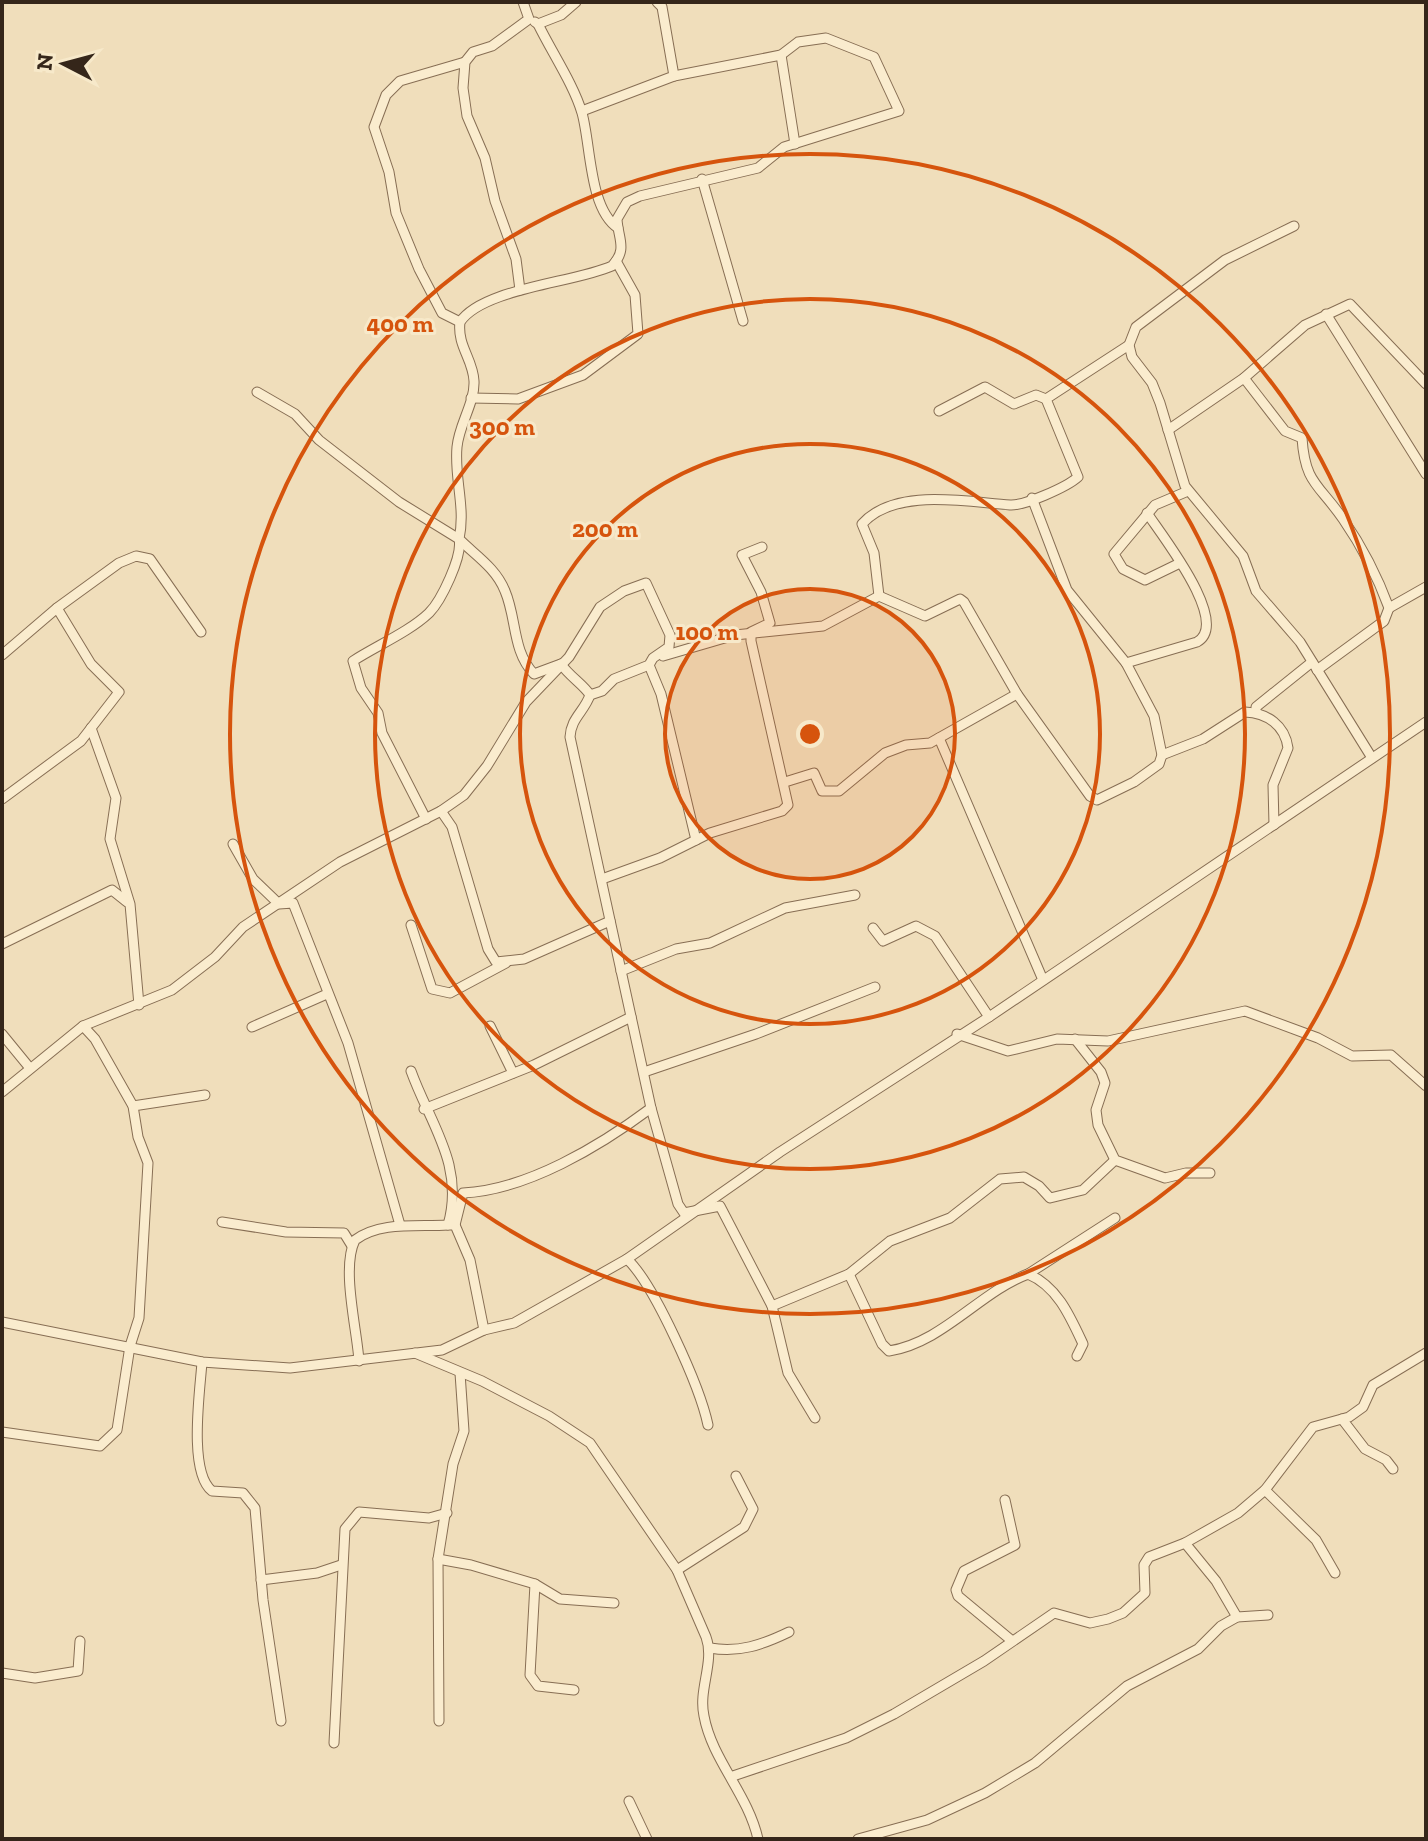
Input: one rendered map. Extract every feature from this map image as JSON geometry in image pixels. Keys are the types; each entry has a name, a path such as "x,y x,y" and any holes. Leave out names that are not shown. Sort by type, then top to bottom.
{"street":[{"path":"523,2 582,111 596,190 608,222 618,228"},
{"path":"460,322 442,313 419,269 396,213 389,172 374,127 386,95 400,81 465,62 473,52 492,46 534,22 561,15 576,2"},
{"path":"657,2 662,7 674,76"},
{"path":"426,819 382,733 378,713 361,688 353,661 430,612 455,571 461,547 462,506 457,446 471,398 472,369 459,345 460,322 476,308 520,290 598,272 616,261 623,245 617,219 627,202 702,179 758,168 784,147 899,111 874,57 826,38 798,42 781,55 674,76 582,111"},
{"path":"781,55 795,144"},
{"path":"465,62 467,116 505,221 516,259 520,290"},
{"path":"702,179 743,321"},
{"path":"1294,226 1225,260 1136,327 1129,345 1132,357 1152,383 1188,491 1243,556 1256,591 1272,606 1314,666 1372,758"},
{"path":"471,398 518,399 583,375 638,334 635,295 616,261"},
{"path":"1168,430 1244,378 1290,336 1326,314 1350,304 1426,384"},
{"path":"1326,314 1426,474"},
{"path":"1046,399 1129,345"},
{"path":"1244,378 1285,431 1302,438 1303,462 1315,485 1344,520 1389,608"},
{"path":"879,596 874,553 862,524 873,512 906,502 994,501 1013,505 1067,487 1078,477 1046,399 1036,395 1014,404 985,387 939,411"},
{"path":"257,392 295,414 319,440 399,502 459,539 488,564 504,587 524,664 534,674 561,664"},
{"path":"1180,563 1145,580 1130,575 1116,561 1115,549 1141,525 1147,513 1167,497 1188,491"},
{"path":"879,596 925,616 960,599 1017,694 1090,796 1097,800 1134,782 1159,764 1162,755 1154,716 1126,663 1067,590 1032,498"},
{"path":"1126,663 1205,637 1209,627 1207,613 1180,563 1147,513"},
{"path":"590,695 602,691 614,679 651,662 751,632 770,623 761,592 742,555 762,547"},
{"path":"2,655 57,608 119,563 136,556 150,559 201,632"},
{"path":"2,1092 83,1026 139,1005 190,979 243,927 340,862 441,811 464,795 487,766 526,702 561,664 600,607 640,583 650,587 672,641 651,662"},
{"path":"1256,712 1256,707 1384,621 1389,608 1426,587"},
{"path":"751,632 823,626 879,596"},
{"path":"2,799 81,741 119,692 91,664 57,608"},
{"path":"602,879 660,858 696,840 782,811 788,805 751,632"},
{"path":"651,662 696,840"},
{"path":"561,664 574,682 586,688 590,695 586,707 574,718 570,737 651,1108 678,1204 684,1213 720,1206 772,1306 788,1373 815,1418"},
{"path":"785,782 814,773 822,791 839,791 885,753 939,738 1017,694"},
{"path":"1162,755 1203,739 1245,712 1256,712 1269,718 1287,738 1288,748 1276,771 1271,799 1274,825"},
{"path":"2,1322 202,1362 290,1368 442,1350 484,1330 514,1323 627,1259 957,1034 989,1017 1426,722"},
{"path":"91,728 116,798 110,839 130,904 139,1005"},
{"path":"939,738 1043,980"},
{"path":"441,811 452,827 467,871 488,949 496,962 506,963"},
{"path":"233,844 253,879 279,904 293,903 348,1043 400,1225"},
{"path":"2,944 112,890 130,904"},
{"path":"621,971 676,949 710,943 785,908 855,895"},
{"path":"411,925 432,989 450,993 506,963 524,959 610,921"},
{"path":"873,928 883,941 916,926 935,936 989,1017"},
{"path":"644,1072 756,1034 875,987"},
{"path":"252,1027 327,994"},
{"path":"957,1034 1008,1051 1057,1039 1108,1041 1245,1011 1318,1038 1352,1056 1391,1055 1426,1086"},
{"path":"424,1109 513,1073 631,1017"},
{"path":"2,1432 100,1446 117,1430 130,1346 139,1318 148,1163 138,1137 133,1106 95,1039 83,1026"},
{"path":"490,1026 513,1073"},
{"path":"2,1034 29,1067"},
{"path":"1075,1039 1101,1072 1105,1083 1096,1110 1098,1125 1115,1160 1165,1178 1210,1173"},
{"path":"411,1071 424,1109 437,1124 452,1174 452,1225 464,1238 484,1330"},
{"path":"133,1106 205,1095"},
{"path":"452,1225 463,1193 485,1192 582,1154 651,1108"},
{"path":"772,1306 849,1274 890,1241 930,1222 950,1218 1000,1179 1024,1177 1039,1186 1050,1198 1083,1190 1115,1160"},
{"path":"849,1274 882,1344 889,1351 943,1327 976,1302 1028,1274 1115,1218"},
{"path":"222,1222 286,1232 362,1234 400,1225 452,1225"},
{"path":"344,1233 352,1246 352,1310 359,1361"},
{"path":"352,1246 362,1234"},
{"path":"627,1259 638,1270 652,1294 704,1405 708,1425"},
{"path":"1028,1274 1045,1281 1070,1317 1083,1344 1077,1356"},
{"path":"413,1352 549,1416 590,1443 677,1570 710,1648 702,1684 704,1717 716,1753 733,1776 758,1839"},
{"path":"733,1776 846,1738 965,1672 1054,1613 1090,1623 1123,1613 1145,1593 1145,1560 1185,1543 1238,1513 1265,1490 1313,1427 1342,1419 1363,1407 1373,1385 1426,1353"},
{"path":"202,1362 198,1440 201,1478 212,1491 243,1493 255,1508 261,1580 281,1721"},
{"path":"439,1721 438,1559 453,1464 464,1431 460,1373"},
{"path":"1342,1419 1365,1449 1386,1460 1393,1469"},
{"path":"677,1570 744,1527 753,1509 736,1476"},
{"path":"1265,1490 1316,1540 1335,1573"},
{"path":"1005,1500 1015,1545 964,1571 956,1590 958,1596 1011,1640"},
{"path":"334,1743 345,1529 359,1512 429,1518 447,1513"},
{"path":"429,1518 442,1528"},
{"path":"1185,1543 1216,1581 1237,1617"},
{"path":"438,1559 471,1565 535,1584 560,1599 614,1603"},
{"path":"261,1580 317,1573 341,1565"},
{"path":"535,1584 530,1675 538,1686 574,1690"},
{"path":"858,1839 927,1820 985,1793 1035,1763 1127,1686 1198,1649 1221,1626 1237,1617 1268,1615"},
{"path":"710,1648 728,1651 750,1648 789,1632"},
{"path":"2,1673 35,1678 78,1671 80,1641"},
{"path":"629,1801 647,1839"}]}
